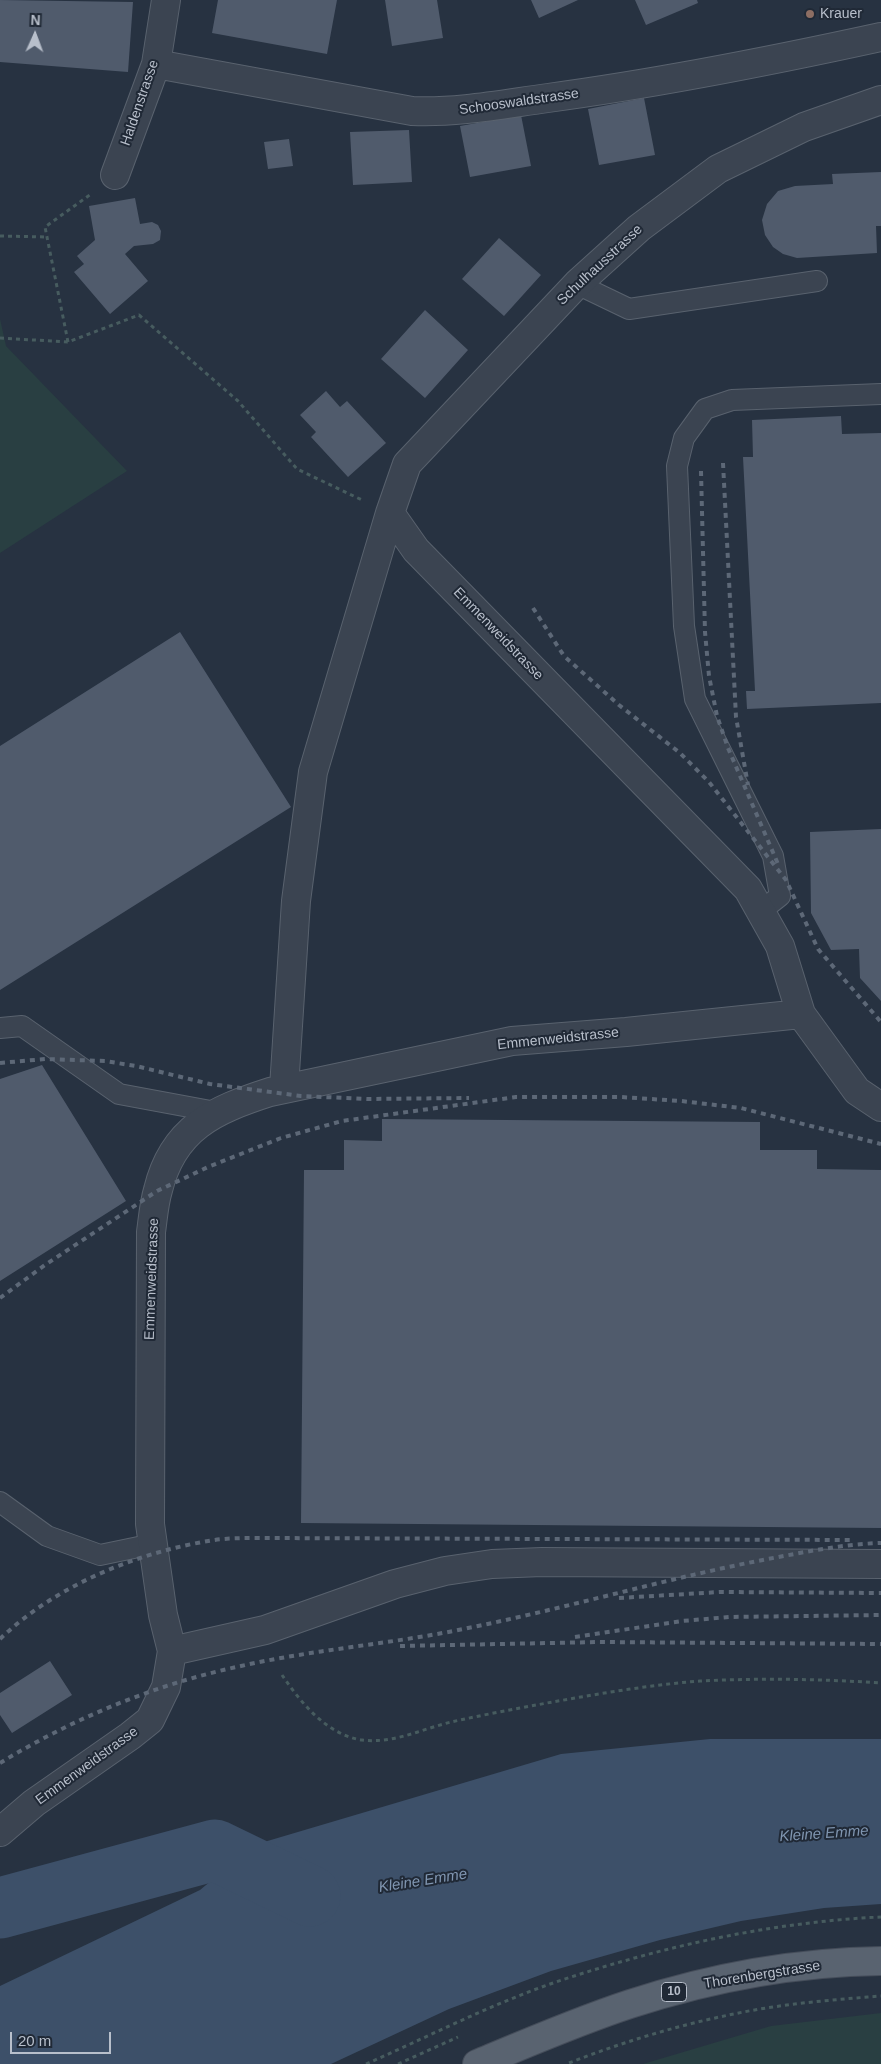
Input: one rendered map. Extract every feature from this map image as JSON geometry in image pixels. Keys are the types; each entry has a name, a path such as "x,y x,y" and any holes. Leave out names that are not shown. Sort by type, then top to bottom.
{"main road":[{"name":"Thorenbergstrasse","path":"477,2064 630,2004 712,1982 793,1968 881,1961"}],"street":[{"name":"Haldenstrasse","path":"115,176 156,64 166,0"},
{"name":"Schooswaldstrasse","path":"156,64 412,111 443,112 615,89 760,63 881,37"},
{"name":"Schulhausstrasse","path":"284,1088 296,901 313,772 390,513 407,464 577,284 640,228 718,169 804,127 881,100"},
{"name":"Emmenweidstrasse","path":"390,513 416,550 748,889 780,946 801,1014 857,1091 881,1107"},
{"name":"Emmenweidstrasse","path":"0,1832 34,1803 150,1720 166,1687 172,1651 163,1615 150,1507 151,1232 157,1191 163,1171 184,1137 199,1123 216,1112 241,1101 284,1088 512,1042 801,1014"},
{"path":"172,1651 265,1630 403,1582 445,1571 492,1564 542,1562 881,1564"}],"lane":[{"path":"577,284 629,309 817,281"},
{"path":"761,911 780,896 773,856 695,699 684,626 677,466 684,438 705,409 732,400 881,394"},
{"path":"0,1028 22,1026 119,1094 216,1112"},
{"path":"0,1502 47,1536 100,1555 153,1544"}],"path":[{"path":"68,342 45,227 115,176"},
{"path":"0,236 47,236"},
{"path":"0,338 68,342 139,315 238,401 297,469 390,513"},
{"path":"282,1676 299,1699 315,1715 350,1737 364,1740 394,1739 449,1723 546,1703 642,1688 699,1682 762,1679 881,1683"},
{"path":"566,2064 655,2034 729,2015 807,2002 881,1996"}],"green space":[{"path":"0,319 6,346 127,471 0,553"},
{"path":"881,2013 881,2064 643,2064 771,2026"}],"water":[{"name":"Kleine Emme","path":"710,1739 881,1739 881,1904 824,1908 741,1921 660,1940 551,1971 449,2009 331,2064 0,2064 0,1986 200,1890 254,1845 561,1754"}],"building":[{"path":"0,0 133,2 128,72 0,62"},
{"path":"218,0 337,0 327,54 212,33"},
{"path":"385,0 437,0 443,38 392,46"},
{"path":"531,0 578,0 539,18"},
{"path":"635,0 697,0 698,3 646,25"},
{"path":"644,98 655,155 599,165 588,109"},
{"path":"521,115 531,166 470,177 460,126"},
{"path":"409,130 412,182 353,185 350,132"},
{"path":"289,139 293,166 268,169 264,142"},
{"path":"881,172 881,226 876,226 877,253 797,258 783,254 773,247 765,235 762,220 767,204 778,191 795,186 833,184 832,174"},
{"path":"135,198 140,224 152,222 158,225 161,231 160,240 153,244 134,246 125,254 148,281 110,314 74,272 84,264 77,256 95,240 89,206"},
{"path":"499,238 541,275 504,316 462,279"},
{"path":"425,310 468,350 425,398 381,359"},
{"path":"326,391 340,407 347,401 386,443 348,477 311,437 316,432 300,415"},
{"path":"841,416 842,434 881,433 881,703 747,709 746,691 755,691 743,457 753,457 752,420"},
{"path":"180,632 291,807 0,990 0,746"},
{"path":"881,829 881,1001 860,978 859,949 831,950 811,913 810,832"},
{"path":"42,1065 126,1201 0,1281 0,1079"},
{"path":"382,1119 760,1122 760,1150 817,1150 817,1169 881,1170 881,1528 301,1523 304,1170 344,1170 344,1140 382,1141"},
{"path":"50,1661 72,1695 12,1733 0,1715 0,1693"}],"waterway":[{"path":"0,1908 215,1850 310,1896"}],"railway":[{"path":"723,463 736,717 748,785"},
{"path":"701,471 705,632 709,676 717,716 728,748 778,864"},
{"path":"533,608 564,656 619,705 680,753 709,782 786,880 818,949 881,1022"},
{"path":"0,1063 45,1059 105,1061 136,1066 210,1084 301,1096 368,1099 469,1098"},
{"path":"0,1298 45,1265 157,1191 208,1167 281,1138 342,1121 516,1097 621,1097 741,1108 881,1144"},
{"path":"0,1639 46,1602 100,1574 156,1553 185,1545 220,1539 852,1540"},
{"path":"0,1763 57,1731 116,1704 209,1673 298,1655 440,1634 768,1559 838,1547 881,1543"},
{"path":"619,1598 720,1592 881,1593"},
{"path":"575,1637 682,1621 729,1617 881,1615"},
{"path":"400,1646 599,1642 881,1644"}],"place":[{"name":"Krauer","path":"810,14"}]}
